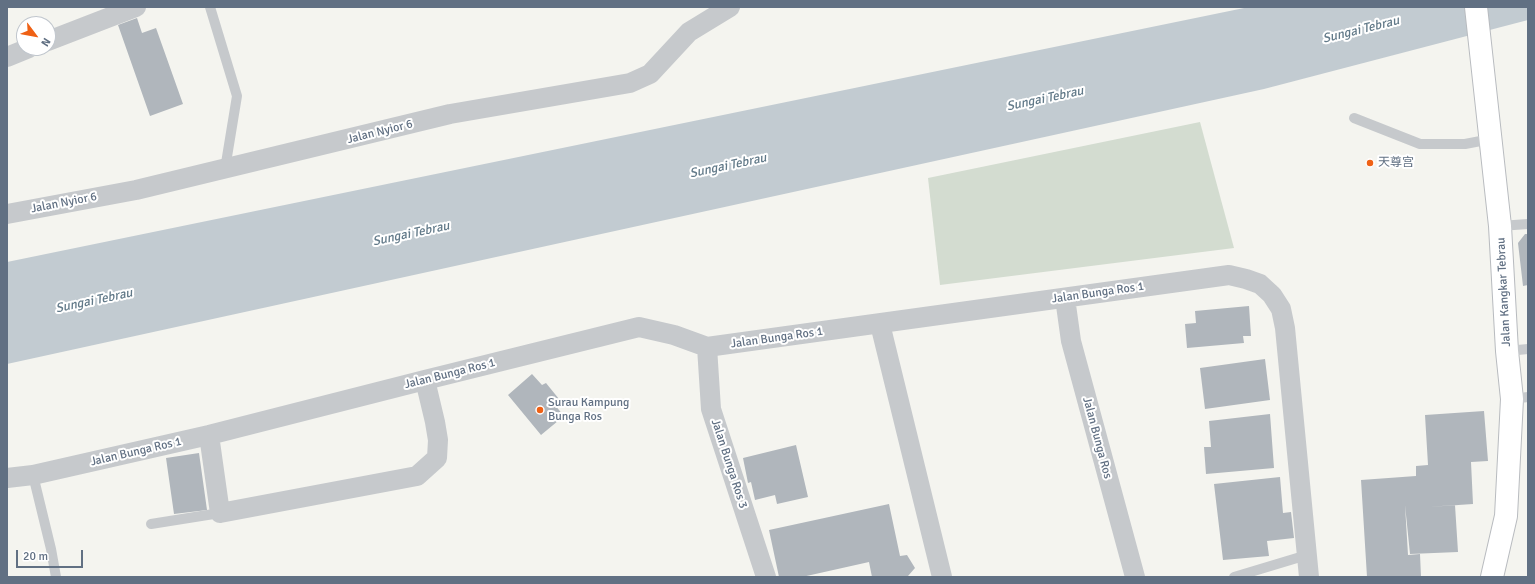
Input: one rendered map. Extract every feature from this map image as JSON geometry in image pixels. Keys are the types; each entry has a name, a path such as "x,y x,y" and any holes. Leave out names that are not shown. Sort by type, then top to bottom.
{"main road":[{"name":"Jalan Kangkar Tebrau","path":"1476,7 1500,226 1518,350 1520,398 1506,516 1492,577"}],"street":[{"path":"56,38 136,7"},
{"name":"Jalan Nyior 6","path":"7,214 136,190 450,114 630,83 650,74 689,32 730,7"},
{"name":"Jalan Bunga Ros 1","path":"7,478 33,475 209,435 639,327 674,335 707,347 1229,275 1260,284 1272,295 1281,309 1285,328 1309,577"},
{"name":"Jalan Bunga Ros","path":"1065,298 1071,341 1135,577"},
{"path":"880,324 942,577"},
{"name":"Jalan Bunga Ros 3","path":"707,347 711,409 766,577"},
{"path":"209,435 220,513 417,476 437,458 438,446 436,422 425,380"}],"lane":[{"path":"210,7 238,96 225,169"},
{"path":"1354,118 1420,144 1465,144 1491,139"},
{"path":"1500,226 1528,224"},
{"path":"33,475 51,549 56,577"},
{"path":"152,524 220,513"},
{"path":"1234,577 1307,554"}],"shaded area":[{"path":"1200,122 1234,248 940,285 928,178"}],"water":[{"name":"Sungai Tebrau","path":"1249,7 1528,7 1528,20 1264,89 7,364 7,262"}],"building":[{"path":"137,18 142,33 156,28 183,104 150,116 118,25"},
{"path":"1525,234 1528,234 1528,285 1523,286 1518,243"},
{"path":"1249,306 1251,336 1243,336 1244,343 1187,348 1185,324 1196,323 1195,311"},
{"path":"1265,359 1270,400 1205,409 1200,368"},
{"name":"Surau Kampung Bunga Ros","path":"532,374 542,385 546,383 559,399 554,404 564,416 541,435 508,395"},
{"path":"1484,411 1488,461 1471,462 1473,504 1455,505 1458,552 1410,554 1405,505 1408,555 1420,554 1421,577 1367,577 1361,480 1416,476 1416,466 1428,465 1425,415"},
{"path":"1270,414 1274,468 1206,474 1204,447 1211,447 1209,421"},
{"path":"796,445 808,497 777,504 775,495 755,500 751,482 748,483 743,458"},
{"path":"199,453 207,510 174,514 166,458"},
{"path":"1280,477 1283,513 1291,512 1294,538 1267,541 1269,556 1223,560 1214,484"},
{"path":"889,504 900,556 907,555 915,568 908,576 872,577 869,562 802,577 779,577 769,530"}],"place":[{"name":"天尊宫","path":"1370,163"},
{"name":"Surau Kampung Bunga Ros","path":"540,410"}]}
